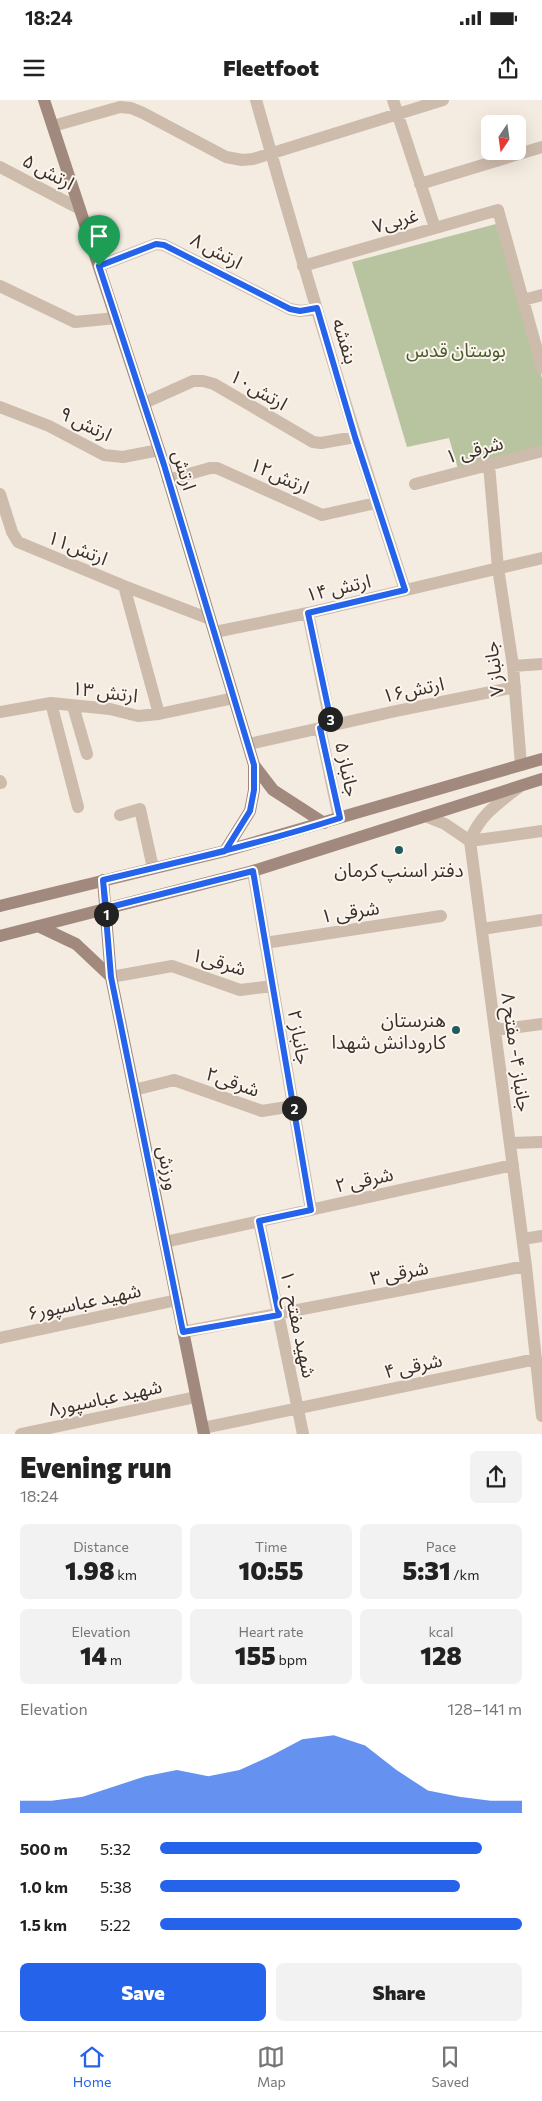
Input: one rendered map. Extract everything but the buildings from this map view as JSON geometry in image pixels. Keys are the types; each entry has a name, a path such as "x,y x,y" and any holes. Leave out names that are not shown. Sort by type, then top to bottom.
{"street":[{"name":"ارتش","path":"44,100 159,450 254,765 273,790 324,823"},
{"name":"بنفشه","path":"256,100 303,266 355,437 405,590"},
{"path":"394,100 435,228"},
{"path":"53,126 120,107 143,113 226,157 248,160 443,100"},
{"path":"420,184 542,147"},
{"name":"ارتش ۵","path":"0,167 80,209"},
{"name":"غربی۷","path":"303,266 498,210 523,300"},
{"name":"ارتش ۸","path":"99,266 156,244 164,245 290,309 300,311 317,308"},
{"path":"0,286 75,322 116,318"},
{"path":"542,295 523,300 542,368"},
{"name":"ارتش۱۰","path":"144,403 193,381 202,381 214,384 313,442 321,443 355,437"},
{"name":"ارتش ۹","path":"0,407 49,426 104,455 123,457 159,450"},
{"name":"شرقی ۱","path":"415,484 542,451"},
{"name":"جانباز ۷","path":"489,465 498,568 513,666 521,765"},
{"name":"ارتش۱۲","path":"168,480 210,468 217,468 322,515 376,503"},
{"name":"ارتش۱۱","path":"0,494 12,532 18,542 124,586 210,618"},
{"name":"ارتش ۱۴","path":"215,632 308,613 542,558"},
{"path":"124,586 159,714"},
{"name":"جانباز ۵","path":"308,613 340,818"},
{"path":"513,666 542,664"},
{"name":"ارتش۱۶","path":"249,744 515,687"},
{"name":"ارتش ۱۳","path":"0,712 51,702 110,709 132,716 159,714 234,698"},
{"path":"51,702 78,807"},
{"path":"73,706 87,754"},
{"path":"0,906 225,851 542,759"},
{"path":"225,851 250,811 254,790 254,765"},
{"path":"0,936 253,871 542,780"},
{"path":"470,841 475,828 484,814 520,786"},
{"path":"120,815 140,810 153,868"},
{"path":"424,816 445,824 470,841 542,831"},
{"name":"جانباز ۴- مفتح ۸","path":"470,841 526,1266 538,1338 536,1359 542,1416"},
{"name":"جانباز ۲","path":"253,871 311,1210"},
{"name":"ورزش","path":"103,880 111,977 203,1430"},
{"name":"شرقی ۱","path":"265,943 441,916"},
{"path":"482,929 542,920"},
{"path":"38,926 76,944 111,977"},
{"name":"شرقی۱","path":"111,977 172,966 240,990 272,986"},
{"path":"495,1030 542,1024"},
{"name":"شرقی۲","path":"134,1090 174,1080 262,1111 293,1106"},
{"path":"510,1144 542,1142"},
{"name":"شرقی ۲","path":"165,1242 513,1166"},
{"name":"شهید مفتح ۱۰","path":"259,1221 303,1434"},
{"path":"523,1239 542,1236"},
{"name":"شرقی ۳","path":"279,1315 526,1266"},
{"name":"شهید عباسپور۶","path":"0,1338 177,1300"},
{"path":"183,1332 279,1315"},
{"name":"شرقی ۴","path":"298,1408 536,1359"},
{"name":"شهید عباسپور۸","path":"21,1434 196,1397"},
{"path":"203,1430 298,1408"}],"green space":[{"name":"بوستان قدس","path":"496,224 542,378 542,451 458,469 449,438 407,447 352,262"}],"place":[{"name":"دفتر اسنپ کرمان","path":"399,850"},
{"name":"هنرستان کارودانش شهدا","path":"456,1030"}],"route":[{"path":"99,266 156,244 164,245 290,309 300,311 317,308 355,437 405,590 308,613 332,726 320,728 340,818 225,851 153,868 103,880 106,908 253,871 311,1210 259,1221 279,1315 183,1332 111,977 103,880 225,851 250,811 254,790 254,765 164,465 99,266"}]}
